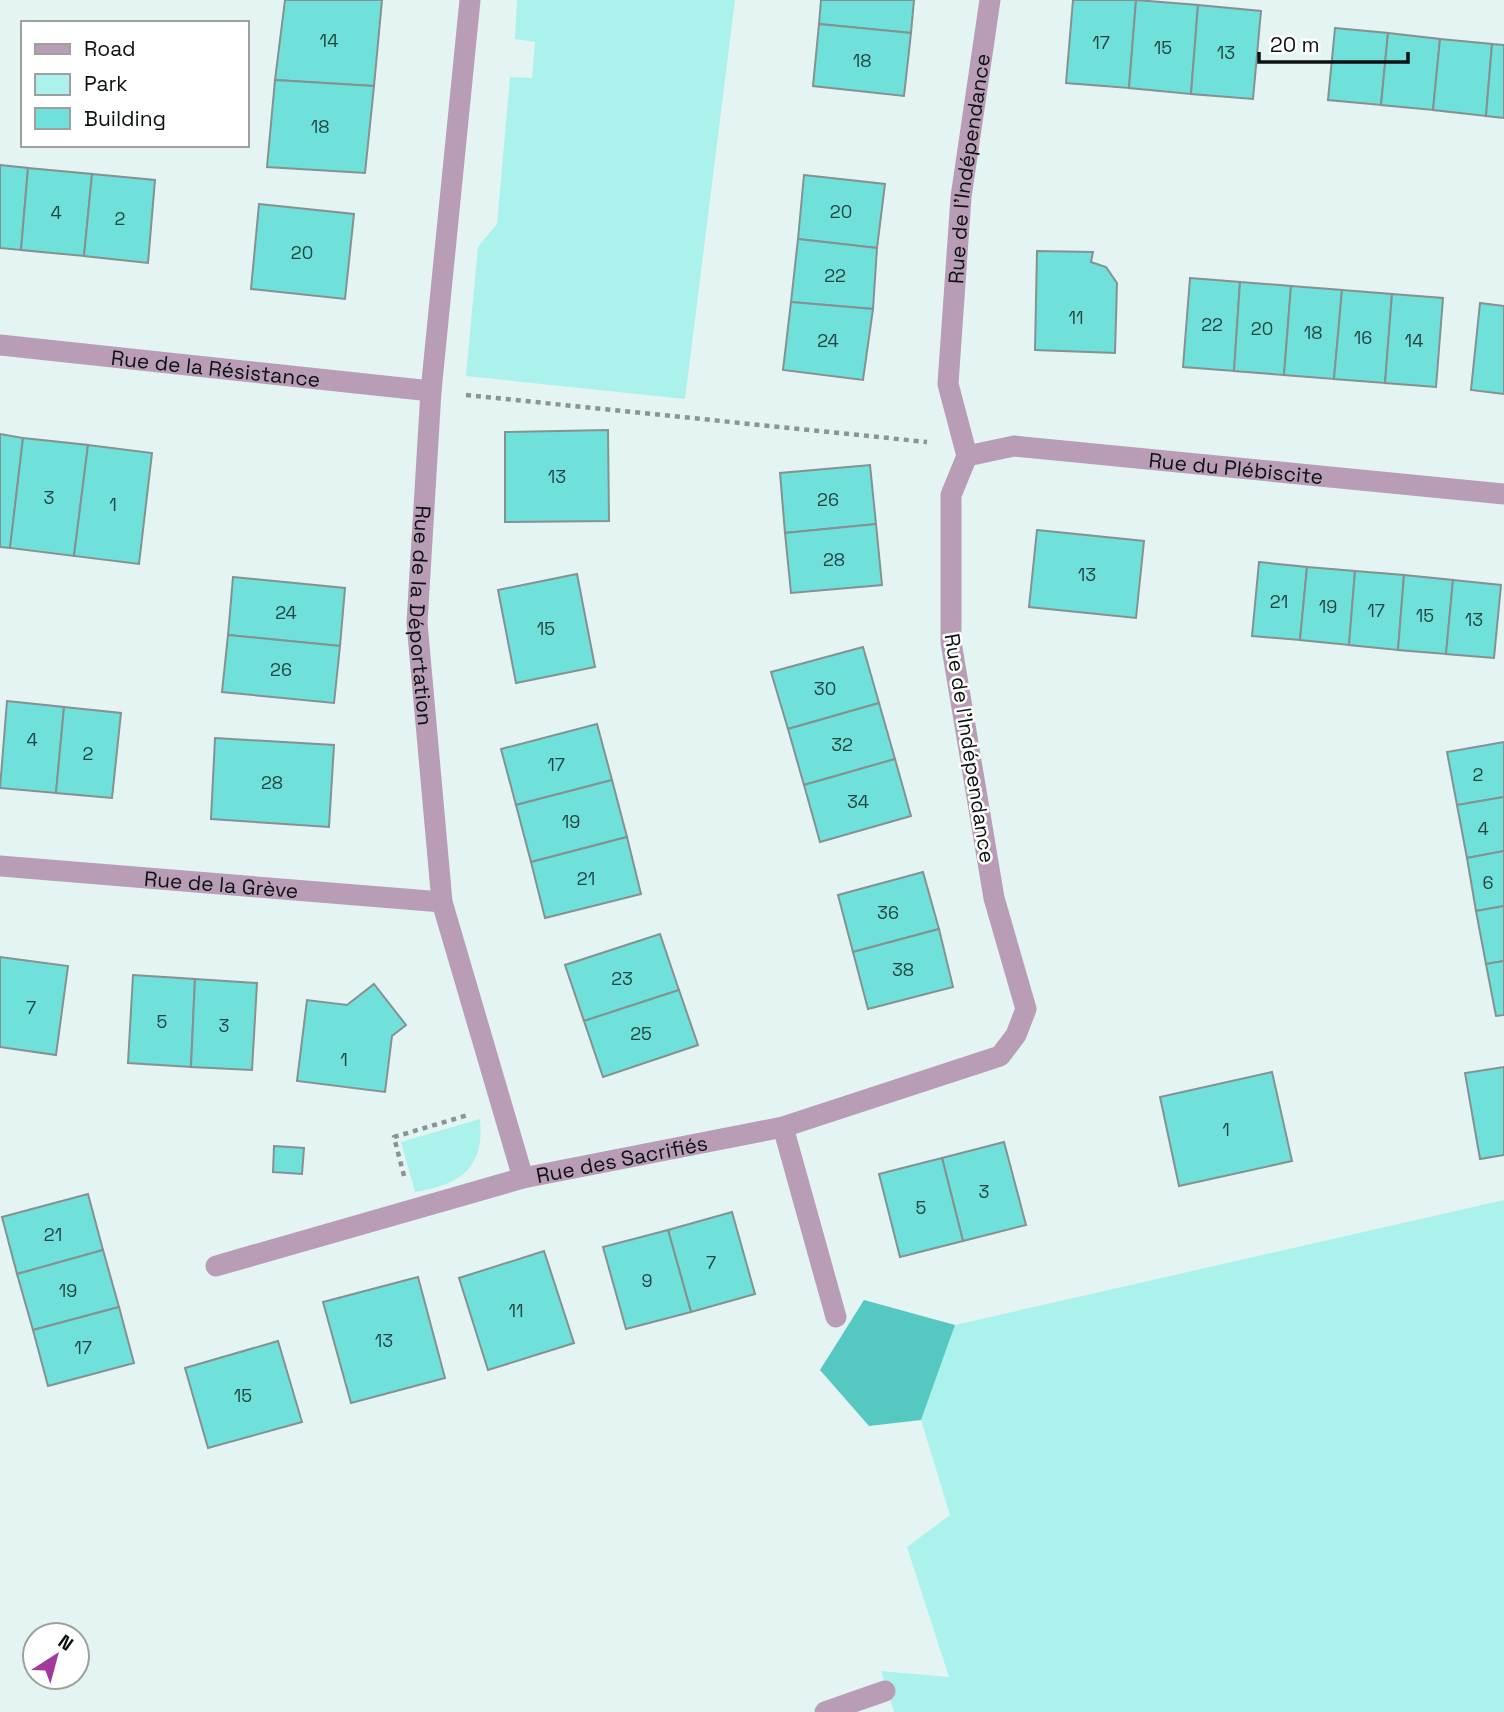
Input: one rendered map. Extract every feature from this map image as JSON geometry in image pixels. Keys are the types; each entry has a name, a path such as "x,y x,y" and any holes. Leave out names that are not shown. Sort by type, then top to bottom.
{"street":[{"name":"Rue de la Déportation","path":"470,0 431,391 417,623 442,902 523,1178"},
{"name":"Rue de l'Indépendance","path":"990,0 961,197 948,384 967,456 951,495 951,642 994,898 1026,1009 1016,1035"},
{"name":"Rue de la Résistance","path":"0,345 431,391"},
{"name":"Rue du Plébiscite","path":"967,456 1014,446 1504,494"},
{"name":"Rue de la Grève","path":"0,866 442,902"},
{"name":"Rue des Sacrifiés","path":"216,1266 523,1178 783,1127 1000,1056 1016,1035"},
{"path":"783,1127 836,1317"},
{"path":"825,1712 885,1691"}],"path":[{"path":"431,391 919,440 967,456"},
{"path":"412,1209 394,1137 502,1105"}],"green space":[{"path":"517,0 735,0 685,399 466,376 478,247 497,224 510,77 532,78 535,42 515,39"},
{"path":"480,1119 478,1150 466,1171 445,1185 415,1192 401,1142"},
{"path":"1504,1200 1504,1712 894,1712 881,1671 949,1677 907,1547 950,1515 921,1420 955,1325"}],"shaded area":[{"path":"864,1300 955,1325 921,1420 869,1426 820,1370"}],"building":[{"path":"285,0 382,0 374,86 275,80"},
{"path":"821,0 914,0 911,33 819,24"},
{"path":"1073,0 1136,0 1129,88 1066,83"},
{"path":"1136,0 1198,5 1191,94 1129,88"},
{"path":"1198,5 1261,11 1253,99 1191,94"},
{"path":"819,24 911,33 904,96 813,86"},
{"path":"1335,28 1388,33 1381,105 1328,100"},
{"path":"1388,33 1440,39 1433,110 1381,105"},
{"path":"1440,39 1492,44 1486,116 1433,110"},
{"path":"1492,44 1504,45 1504,118 1486,116"},
{"path":"275,80 374,86 365,173 267,167"},
{"path":"0,165 28,168 21,250 0,248"},
{"path":"28,168 92,174 84,256 21,250"},
{"path":"92,174 155,180 148,263 84,256"},
{"path":"804,175 885,184 877,248 798,239"},
{"path":"259,204 354,214 345,299 251,289"},
{"path":"798,239 877,248 873,309 791,302"},
{"path":"1037,251 1093,252 1091,262 1106,267 1117,283 1115,353 1035,350"},
{"path":"1190,278 1240,282 1234,371 1183,367"},
{"path":"1240,282 1291,286 1284,375 1234,371"},
{"path":"1291,286 1342,290 1334,379 1284,375"},
{"path":"1342,290 1392,294 1385,383 1334,379"},
{"path":"1392,294 1443,298 1436,387 1385,383"},
{"path":"791,302 873,309 863,380 783,370"},
{"path":"1480,303 1504,306 1504,394 1471,390"},
{"path":"608,430 609,521 505,522 505,432"},
{"path":"0,434 23,438 10,548 0,547"},
{"path":"23,438 88,445 74,556 10,548"},
{"path":"88,445 152,453 139,564 74,556"},
{"path":"870,465 876,524 785,533 780,473"},
{"path":"876,524 882,585 791,593 785,533"},
{"path":"1037,530 1144,541 1136,618 1029,607"},
{"path":"1259,562 1307,567 1300,640 1252,636"},
{"path":"1307,567 1355,571 1349,645 1300,640"},
{"path":"1355,571 1404,575 1398,650 1349,645"},
{"path":"577,574 595,667 516,683 498,590"},
{"path":"1404,575 1453,580 1446,654 1398,650"},
{"path":"233,577 345,588 340,646 228,635"},
{"path":"1453,580 1501,585 1494,658 1446,654"},
{"path":"228,635 340,646 334,703 222,692"},
{"path":"863,647 879,703 788,729 771,672"},
{"path":"7,701 64,707 56,793 0,788"},
{"path":"879,703 895,759 804,785 788,729"},
{"path":"64,707 121,713 112,798 56,793"},
{"path":"597,724 612,780 516,805 501,749"},
{"path":"215,738 334,745 329,827 211,819"},
{"path":"1504,742 1504,797 1457,805 1447,752"},
{"path":"895,759 911,816 820,842 804,785"},
{"path":"612,780 627,837 531,862 516,805"},
{"path":"1504,797 1504,851 1467,858 1457,805"},
{"path":"627,837 641,894 545,918 531,862"},
{"path":"1504,851 1504,906 1476,911 1467,858"},
{"path":"923,872 939,929 853,952 838,895"},
{"path":"1504,906 1504,961 1486,964 1476,911"},
{"path":"939,929 953,987 868,1009 853,952"},
{"path":"660,934 679,990 584,1021 565,965"},
{"path":"0,957 68,966 56,1055 0,1047"},
{"path":"1504,961 1504,1015 1496,1016 1486,964"},
{"path":"133,975 195,979 191,1067 128,1063"},
{"path":"195,979 257,983 252,1070 191,1067"},
{"path":"374,984 406,1025 392,1036 385,1092 297,1081 307,1000 347,1005"},
{"path":"679,990 698,1045 603,1077 584,1021"},
{"path":"1504,1067 1504,1155 1480,1159 1465,1073"},
{"path":"1272,1072 1292,1161 1179,1186 1160,1097"},
{"path":"1004,1142 1026,1225 963,1241 942,1158"},
{"path":"274,1146 304,1148 302,1174 273,1172"},
{"path":"942,1158 963,1241 900,1257 879,1174"},
{"path":"88,1194 103,1250 17,1274 2,1217"},
{"path":"732,1212 755,1294 691,1312 668,1230"},
{"path":"668,1230 691,1312 626,1329 603,1247"},
{"path":"103,1250 119,1307 33,1330 17,1274"},
{"path":"544,1251 574,1343 488,1370 459,1278"},
{"path":"418,1277 445,1378 351,1403 323,1302"},
{"path":"119,1307 134,1363 48,1386 33,1330"},
{"path":"278,1341 302,1422 208,1448 185,1368"}]}
